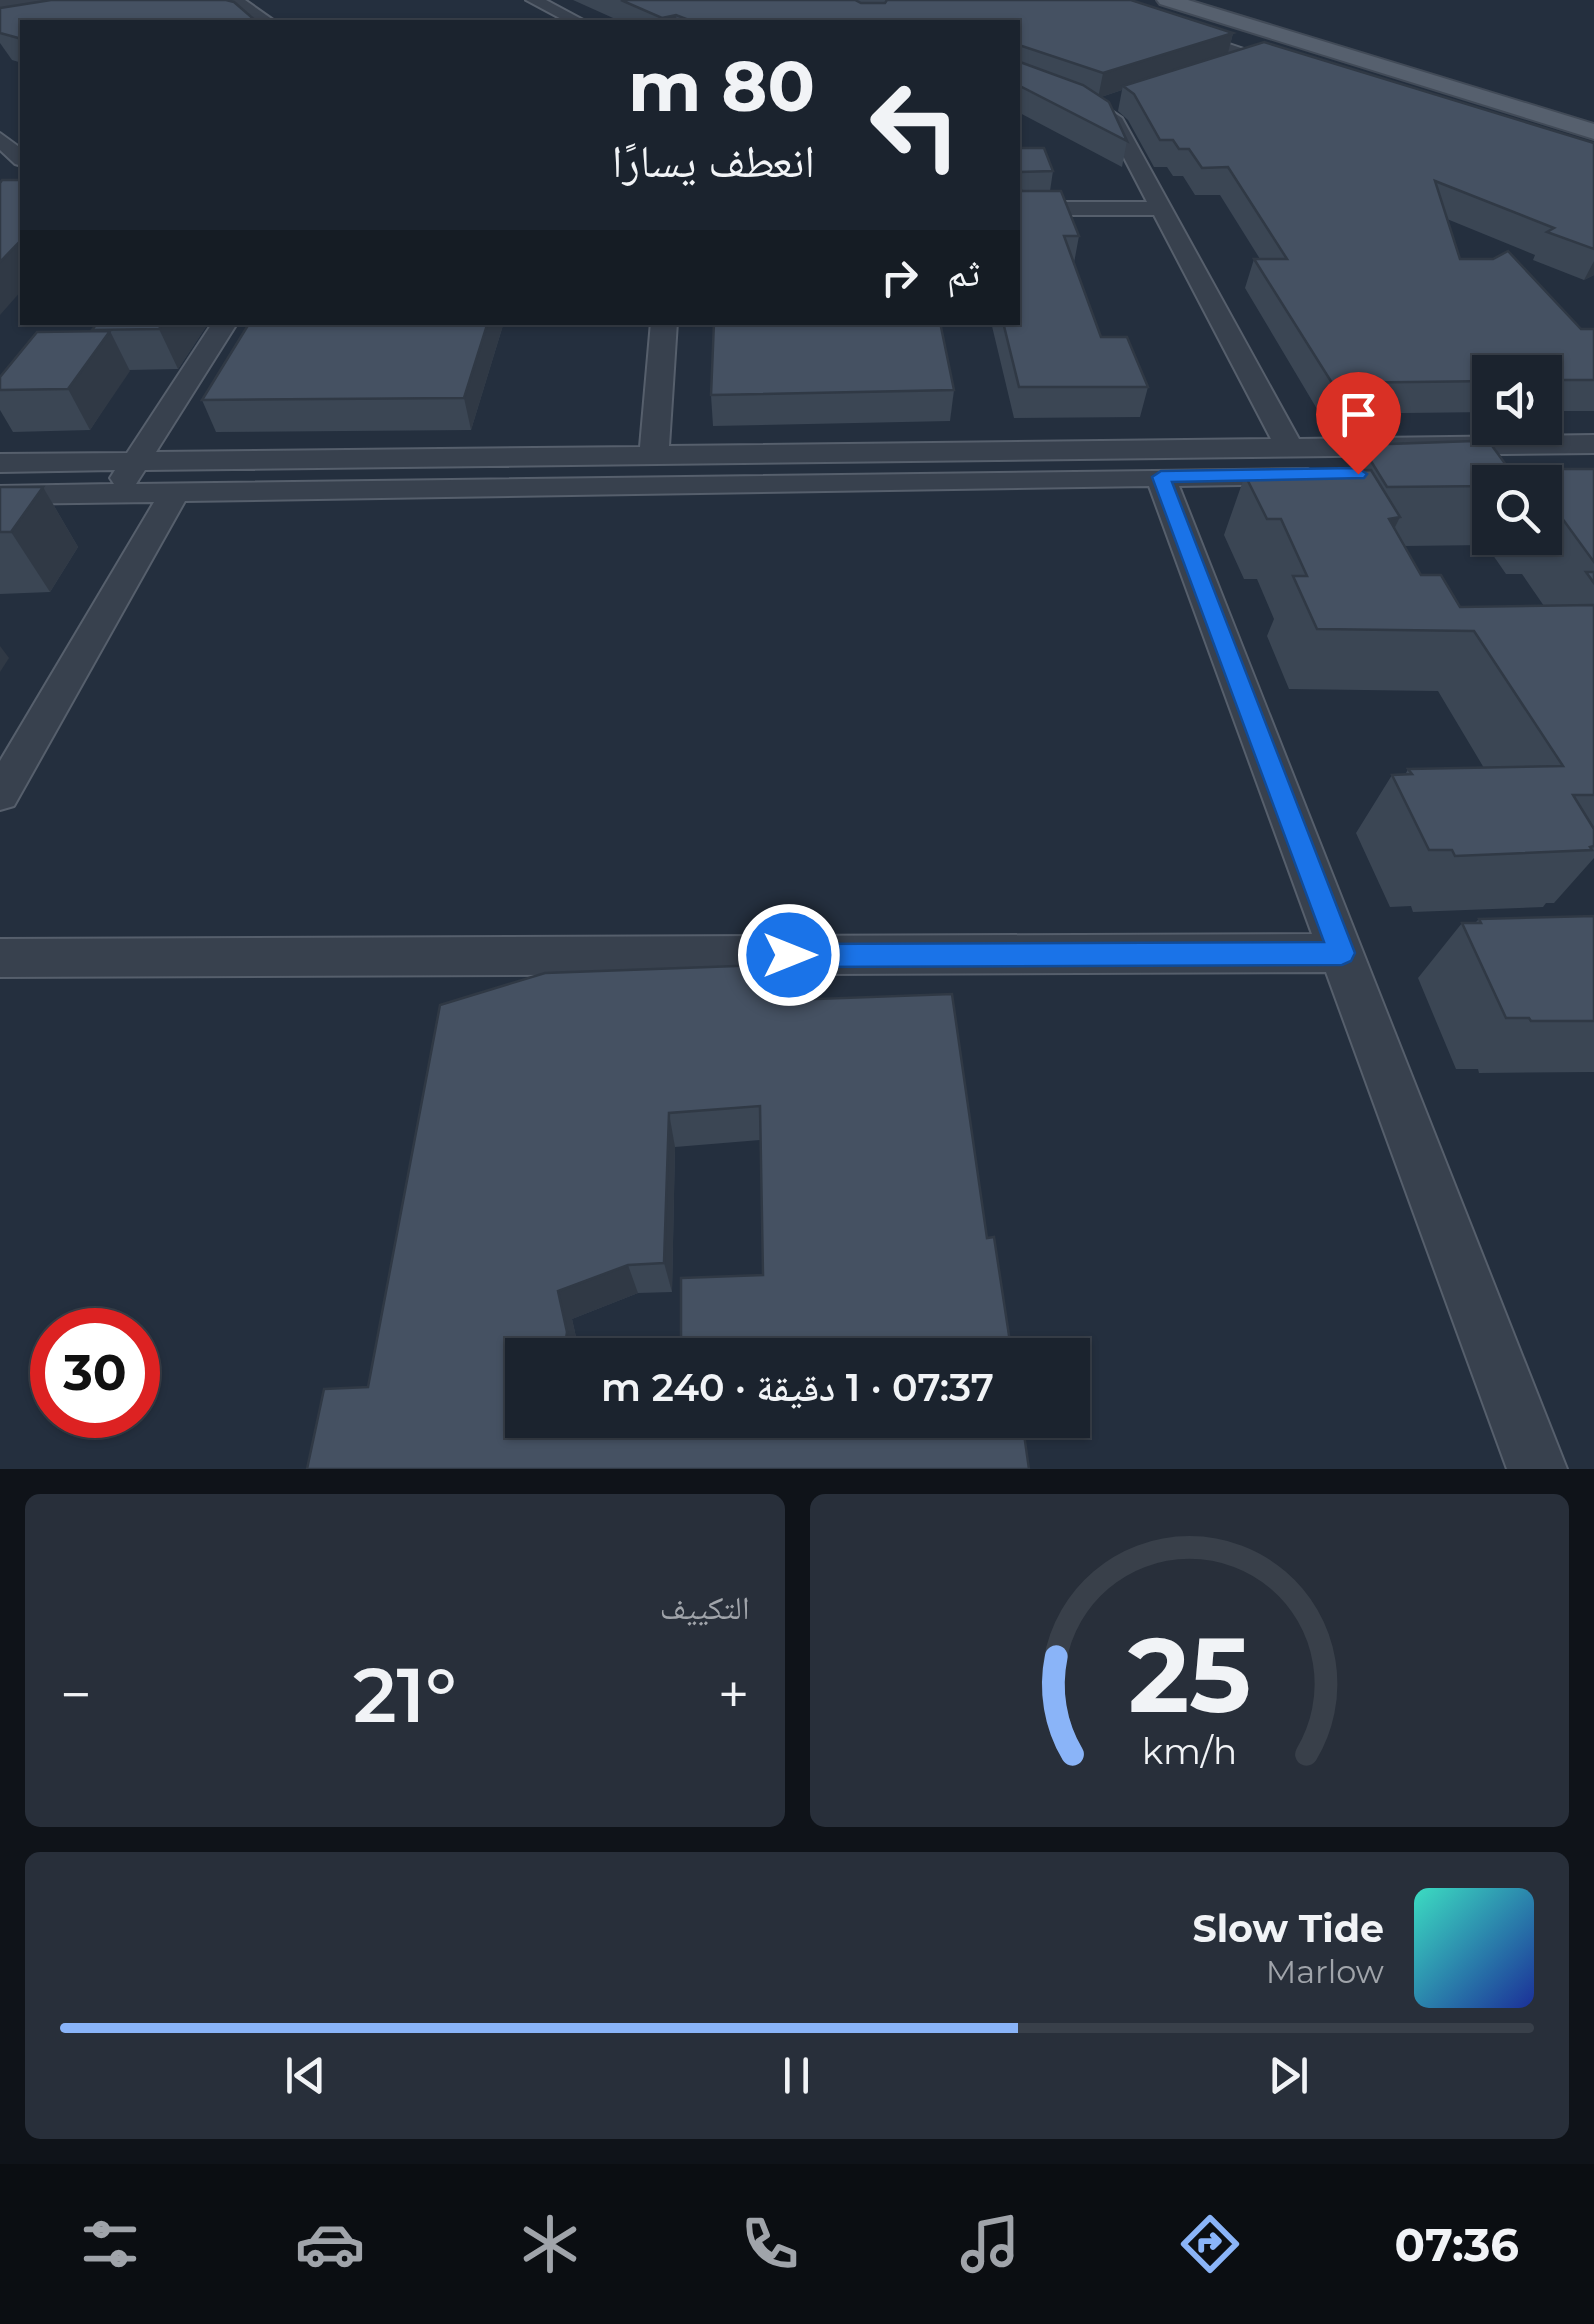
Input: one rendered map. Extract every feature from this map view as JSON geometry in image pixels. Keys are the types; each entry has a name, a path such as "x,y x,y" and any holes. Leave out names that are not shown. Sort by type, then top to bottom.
{"main road":[{"path":"1167,0 1594,132"},
{"path":"1199,0 1594,119"}],"street":[{"path":"0,4 132,0"},
{"path":"234,0 265,20"},
{"path":"534,0 574,20"},
{"path":"1083,0 1444,106"},
{"path":"1115,0 1311,74"},
{"path":"1220,68 1265,54"},
{"path":"1023,83 1106,105 1289,446"},
{"path":"0,139 20,158"},
{"path":"1020,209 1162,208"},
{"path":"115,493 224,325"},
{"path":"654,455 664,325"},
{"path":"0,494 175,492 932,466 1289,446 1594,444"},
{"path":"0,464 654,455 1161,477 1594,470"},
{"path":"1161,477 1536,1469"},
{"path":"0,794 175,492"},
{"path":"0,958 1342,953"}],"building":[{"path":"51,0 226,0 255,20 20,20 20,38 0,33 0,8"},
{"path":"621,0 1131,0 1233,33 1103,73 1020,45 1020,20 689,20 676,15 662,18"},
{"path":"1264,42 1594,143 1594,249 1547,232 1554,228 1435,181 1460,259 1493,259 1508,251 1581,329 1594,329 1594,380 1562,380 1562,355 1472,355 1472,381 1332,383 1254,259 1287,259 1228,167 1202,168 1189,149 1179,149 1173,140 1160,140 1134,94 1123,86"},
{"path":"1020,62 1083,85 1109,102 1127,141 1020,86"},
{"path":"1020,148 1044,148 1053,171 1020,172"},
{"path":"20,180 20,241 0,262 0,183"},
{"path":"1020,189 1061,191 1079,236 1064,236 1101,337 1127,337 1148,387 1019,387 1004,325 1020,325"},
{"path":"96,325 162,325 159,329 92,330"},
{"path":"248,325 487,325 464,398 202,400"},
{"path":"714,325 941,325 954,390 711,395"},
{"path":"110,331 68,389 0,390 0,377 37,332"},
{"path":"1472,441 1472,445 1491,445 1506,465 1472,465 1472,486 1387,487 1361,445"},
{"path":"1562,469 1594,469 1594,562 1562,518"},
{"path":"1371,470 1400,517 1389,519 1421,575 1441,575 1460,607 1594,605 1594,795 1573,795 1594,829 1592,850 1455,856 1452,850 1429,850 1392,775 1412,774 1408,769 1563,766 1474,631 1317,629 1293,576 1307,576 1281,519 1267,519 1245,475"},
{"path":"0,487 43,487 11,532 0,532"},
{"path":"1594,916 1594,1021 1506,1018 1462,923 1481,923 1479,919"},
{"path":"788,964 790,1000 952,994 987,1238 994,1237 1009,1338 681,1338 681,1278 763,1275 760,1106 669,1113 664,1263 628,1265 558,1291 566,1338 505,1338 505,1438 1025,1438 1029,1469 307,1469 324,1389 368,1387 440,1005 545,973"}],"route":[{"path":"789,955 1342,953 1161,477 1358,474"}]}
